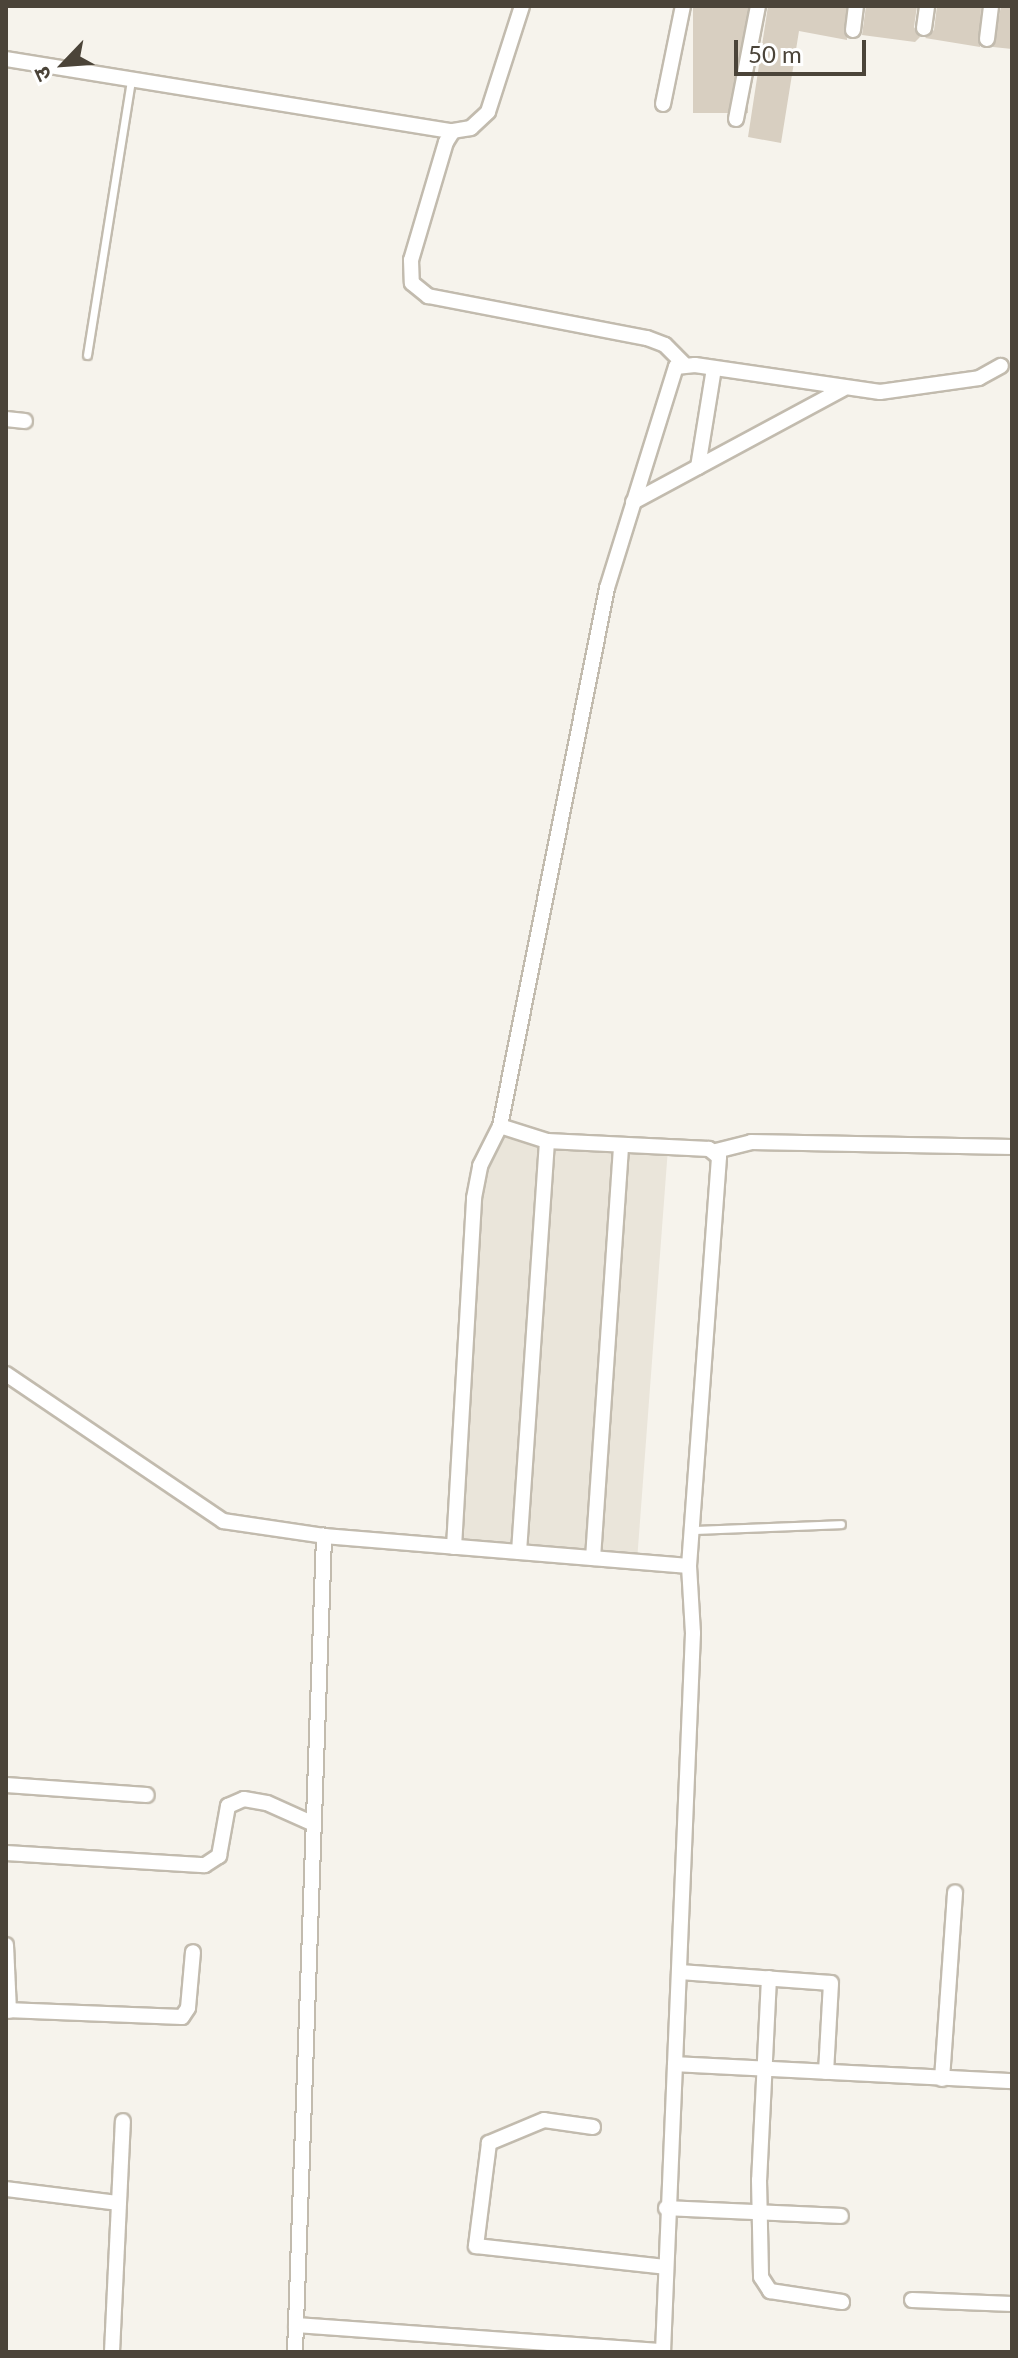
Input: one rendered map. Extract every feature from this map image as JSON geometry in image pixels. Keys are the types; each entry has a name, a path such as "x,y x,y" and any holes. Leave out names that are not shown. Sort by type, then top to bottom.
{"street":[{"path":"6,59 453,131 471,128 488,112 522,6"},
{"path":"663,104 683,6"},
{"path":"736,119 758,6"},
{"path":"853,30 856,6"},
{"path":"924,28 927,6"},
{"path":"987,39 991,6"},
{"path":"453,131 411,260 410,273 419,291 639,336 665,345 684,364 844,389 917,389 979,378 1001,366"},
{"path":"454,1547 474,1198 480,1166 500,1126 598,631 671,373 684,364"},
{"path":"698,467 714,368"},
{"path":"633,502 844,389"},
{"path":"6,419 25,421"},
{"path":"500,1126 547,1141 621,1148 716,1151 751,1142 1012,1147"},
{"path":"519,1552 547,1141"},
{"path":"593,1558 621,1148"},
{"path":"296,2325 663,2352 666,2208 680,1972 693,1633 689,1566 720,1165 716,1151"},
{"path":"6,1374 223,1521 324,1536 689,1566"},
{"path":"295,2352 324,1536"},
{"path":"6,1785 147,1795"},
{"path":"6,1853 205,1865 219,1856 228,1806 244,1799 267,1803 314,1824"},
{"path":"942,2079 955,1892"},
{"path":"6,1945 7,2010 182,2017 188,2008 193,1952"},
{"path":"680,1972 831,1983 826,2072"},
{"path":"769,1978 759,2209 764,2285 781,2294 842,2302"},
{"path":"675,2064 1012,2081"},
{"path":"593,2127 544,2120 489,2143 476,2246 665,2267"},
{"path":"112,2352 123,2121"},
{"path":"6,2189 118,2203"},
{"path":"666,2208 759,2209 841,2216"},
{"path":"912,2300 1012,2304"}],"lane":[{"path":"87,355 131,81"},
{"path":"692,1530 841,1524"}],"shaded area":[{"path":"506,1132 668,1148 637,1561 454,1547 484,1154"}],"building":[{"path":"693,6 748,6 748,113 693,113"},
{"path":"768,6 846,6 847,40 799,31 781,143 748,137"},
{"path":"866,6 917,6 914,27 920,37 915,42 862,35"},
{"path":"937,6 981,6 980,47 925,38 934,30"},
{"path":"1001,6 1012,6 1012,49 993,47"}]}
